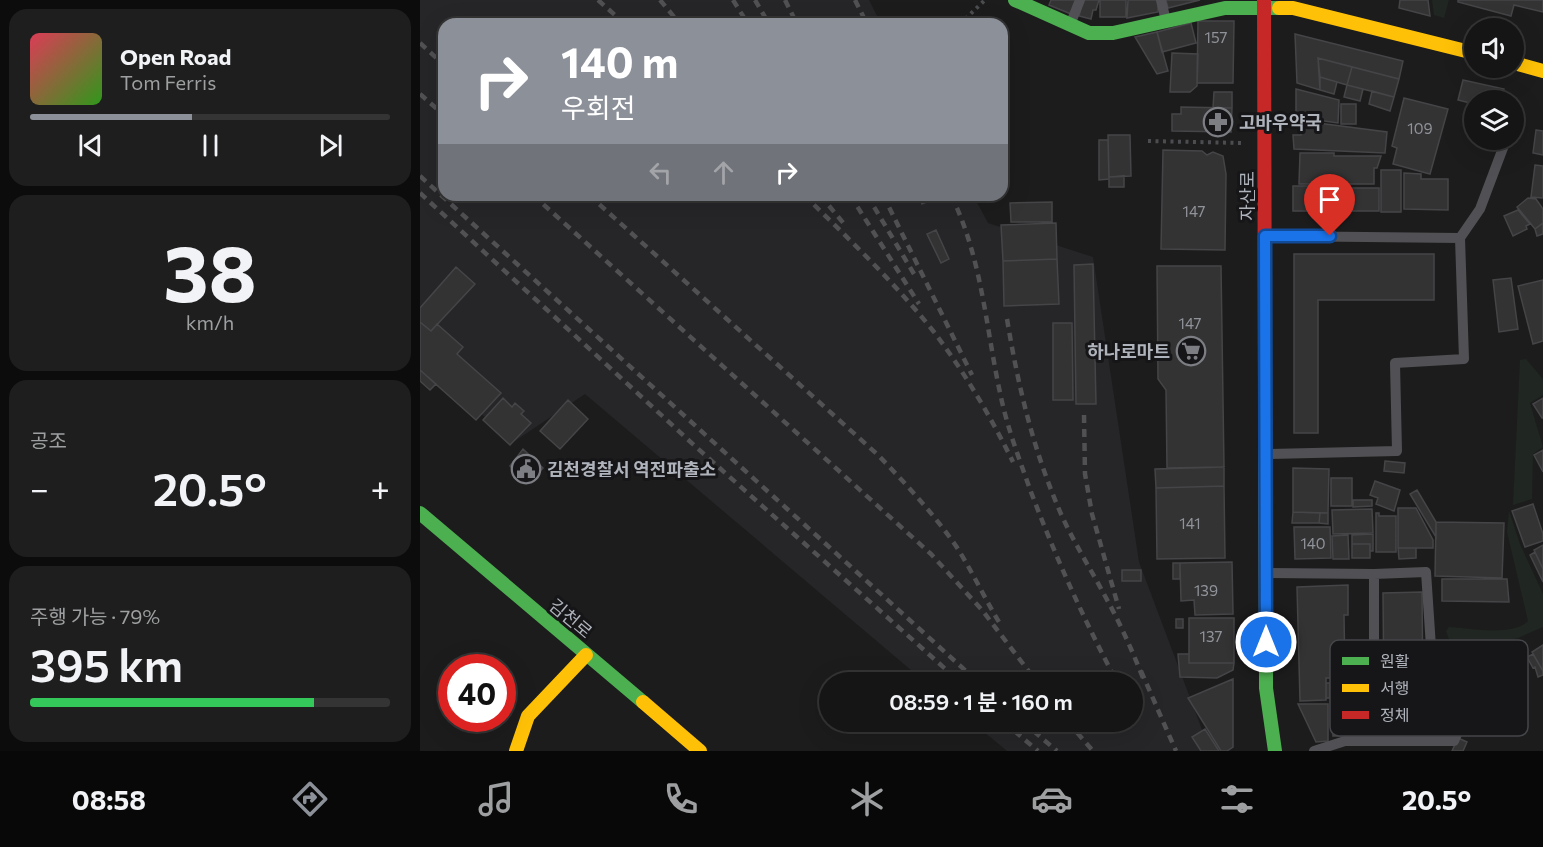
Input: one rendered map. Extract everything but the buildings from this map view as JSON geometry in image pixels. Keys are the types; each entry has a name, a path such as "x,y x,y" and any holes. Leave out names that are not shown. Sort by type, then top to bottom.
{"street":[{"path":"1015,0 1089,33 1101,34 1225,8 1264,4 1308,11 1464,50"},
{"name":"자산로","path":"1264,4 1266,688 1275,751"},
{"path":"1524,66 1543,71"},
{"name":"김천로","path":"420,513 700,751"},
{"path":"516,751 528,716 586,654"}],"lane":[{"path":"1070,25 1080,0"},
{"path":"1161,0 1166,21"},
{"path":"1265,454 1397,451 1395,363 1464,359 1460,238 1480,209 1502,150"},
{"path":"1265,236 1460,238"},
{"path":"1266,573 1426,572 1431,640"},
{"path":"1374,574 1374,640"},
{"path":"1314,751 1345,741 1454,741 1456,736"}],"path":[{"path":"966,18 985,0"},
{"path":"1148,141 1265,144"}],"shaded area":[{"path":"420,0 869,0 878,18 438,18 438,201 976,201 988,223 1093,257 1139,562 1210,751 1007,751 984,732 1143,732 1143,672 913,672 585,394 515,441 420,365"},
{"path":"1432,0 1449,0 1444,18 1434,15"},
{"path":"1526,359 1543,379 1543,395 1530,403 1543,447 1533,454 1532,499 1513,505 1520,360"},
{"path":"1509,511 1520,544 1543,594 1543,627 1513,640 1449,640 1446,631 1449,627 1502,630 1521,626 1528,621 1507,532"}],"railway":[{"path":"598,0 618,18"},
{"path":"660,0 675,18"},
{"path":"733,0 744,18"},
{"path":"755,0 766,18"},
{"path":"785,0 794,18"},
{"path":"855,0 864,18"},
{"path":"420,43 438,60"},
{"path":"420,94 438,110"},
{"path":"420,176 438,192"},
{"path":"420,193 696,447 949,672"},
{"path":"448,201 967,672"},
{"path":"540,201 931,554 982,610 1029,672"},
{"path":"596,201 878,455 919,499 956,546 999,622"},
{"path":"810,201 888,279 934,332 977,396 1013,462"},
{"path":"825,201 845,225"},
{"path":"854,201 919,304"},
{"path":"871,201 914,274"},
{"path":"886,201 972,375"},
{"path":"954,201 971,246 997,379 1016,449 1060,565 1112,672"},
{"path":"1007,319 1027,414 1049,484 1069,530 1121,626 1140,672"},
{"path":"1084,415 1085,474 1092,514 1119,609"},
{"path":"1141,671 1176,751"},
{"path":"1016,732 1038,751"},
{"path":"1035,732 1057,751"},
{"path":"1077,732 1093,751"}],"traffic: fast":[{"path":"1015,0 1089,33 1113,33 1225,8 1279,8"},
{"path":"420,513 643,702"},
{"path":"1266,650 1266,688 1275,751"}],"traffic: slow":[{"path":"1279,8 1293,8 1464,51"},
{"path":"1524,66 1543,71"},
{"path":"1265,391 1266,650"},
{"path":"516,751 528,716 586,655"},
{"path":"643,702 700,751"}],"traffic: jam":[{"path":"1264,0 1265,391"}],"place":[{"name":"고바우약국","path":"1218,122"},
{"name":"하나로마트","path":"1191,351"},
{"name":"김천경찰서 역전파출소","path":"526,469"}],"route":[{"path":"1266,642 1265,236 1330,236"}]}
